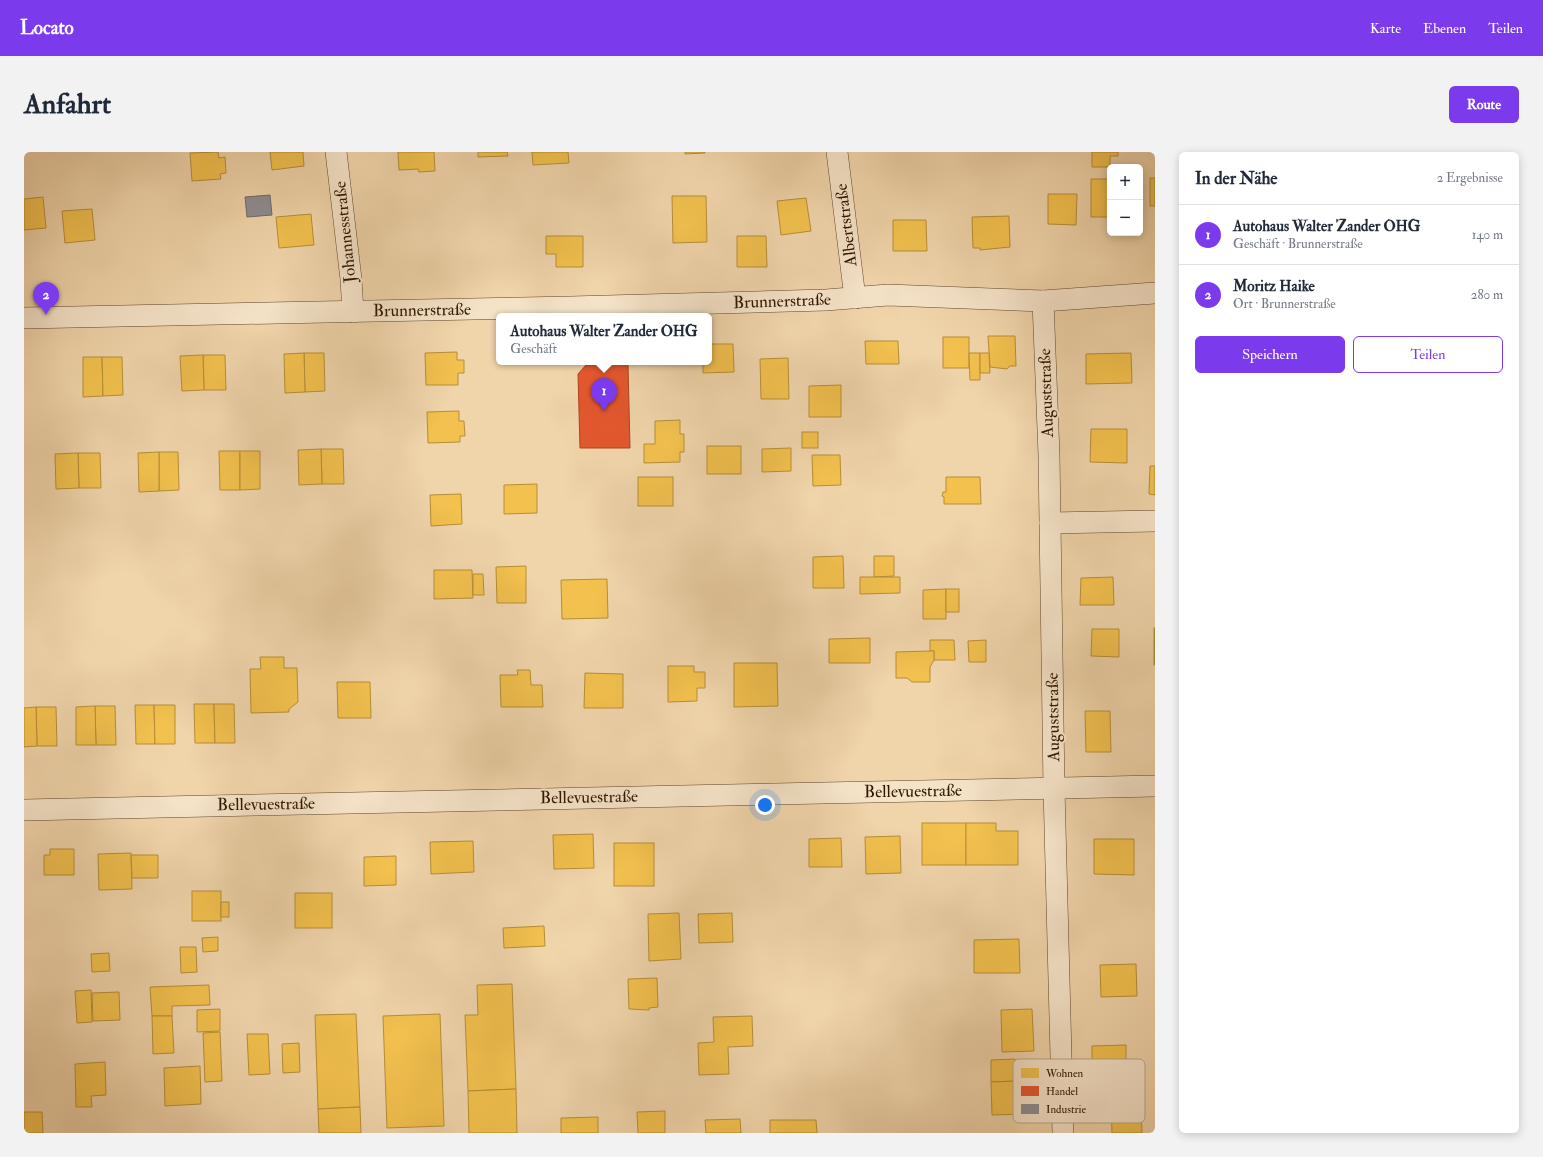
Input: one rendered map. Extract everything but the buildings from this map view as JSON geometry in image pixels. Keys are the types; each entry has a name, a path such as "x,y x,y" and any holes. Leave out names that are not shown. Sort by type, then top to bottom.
{"street":[{"name":"Johannesstraße","path":"336,152 351,279 353,312"},
{"name":"Albertstraße","path":"837,152 855,298"},
{"name":"Brunnerstraße","path":"24,318 818,301 888,295 1043,301 1155,293"},
{"name":"Auguststraße","path":"1043,301 1050,523 1054,788 1061,1059"},
{"path":"1050,523 1155,521"},
{"name":"Bellevuestraße","path":"24,810 1155,786"},
{"name":"Auguststraße","path":"1063,1123 1063,1133"}],"place":[{"name":"Moritz Haike","path":"46,315"},
{"name":"Autohaus Walter Zander OHG","path":"604,411"}]}
